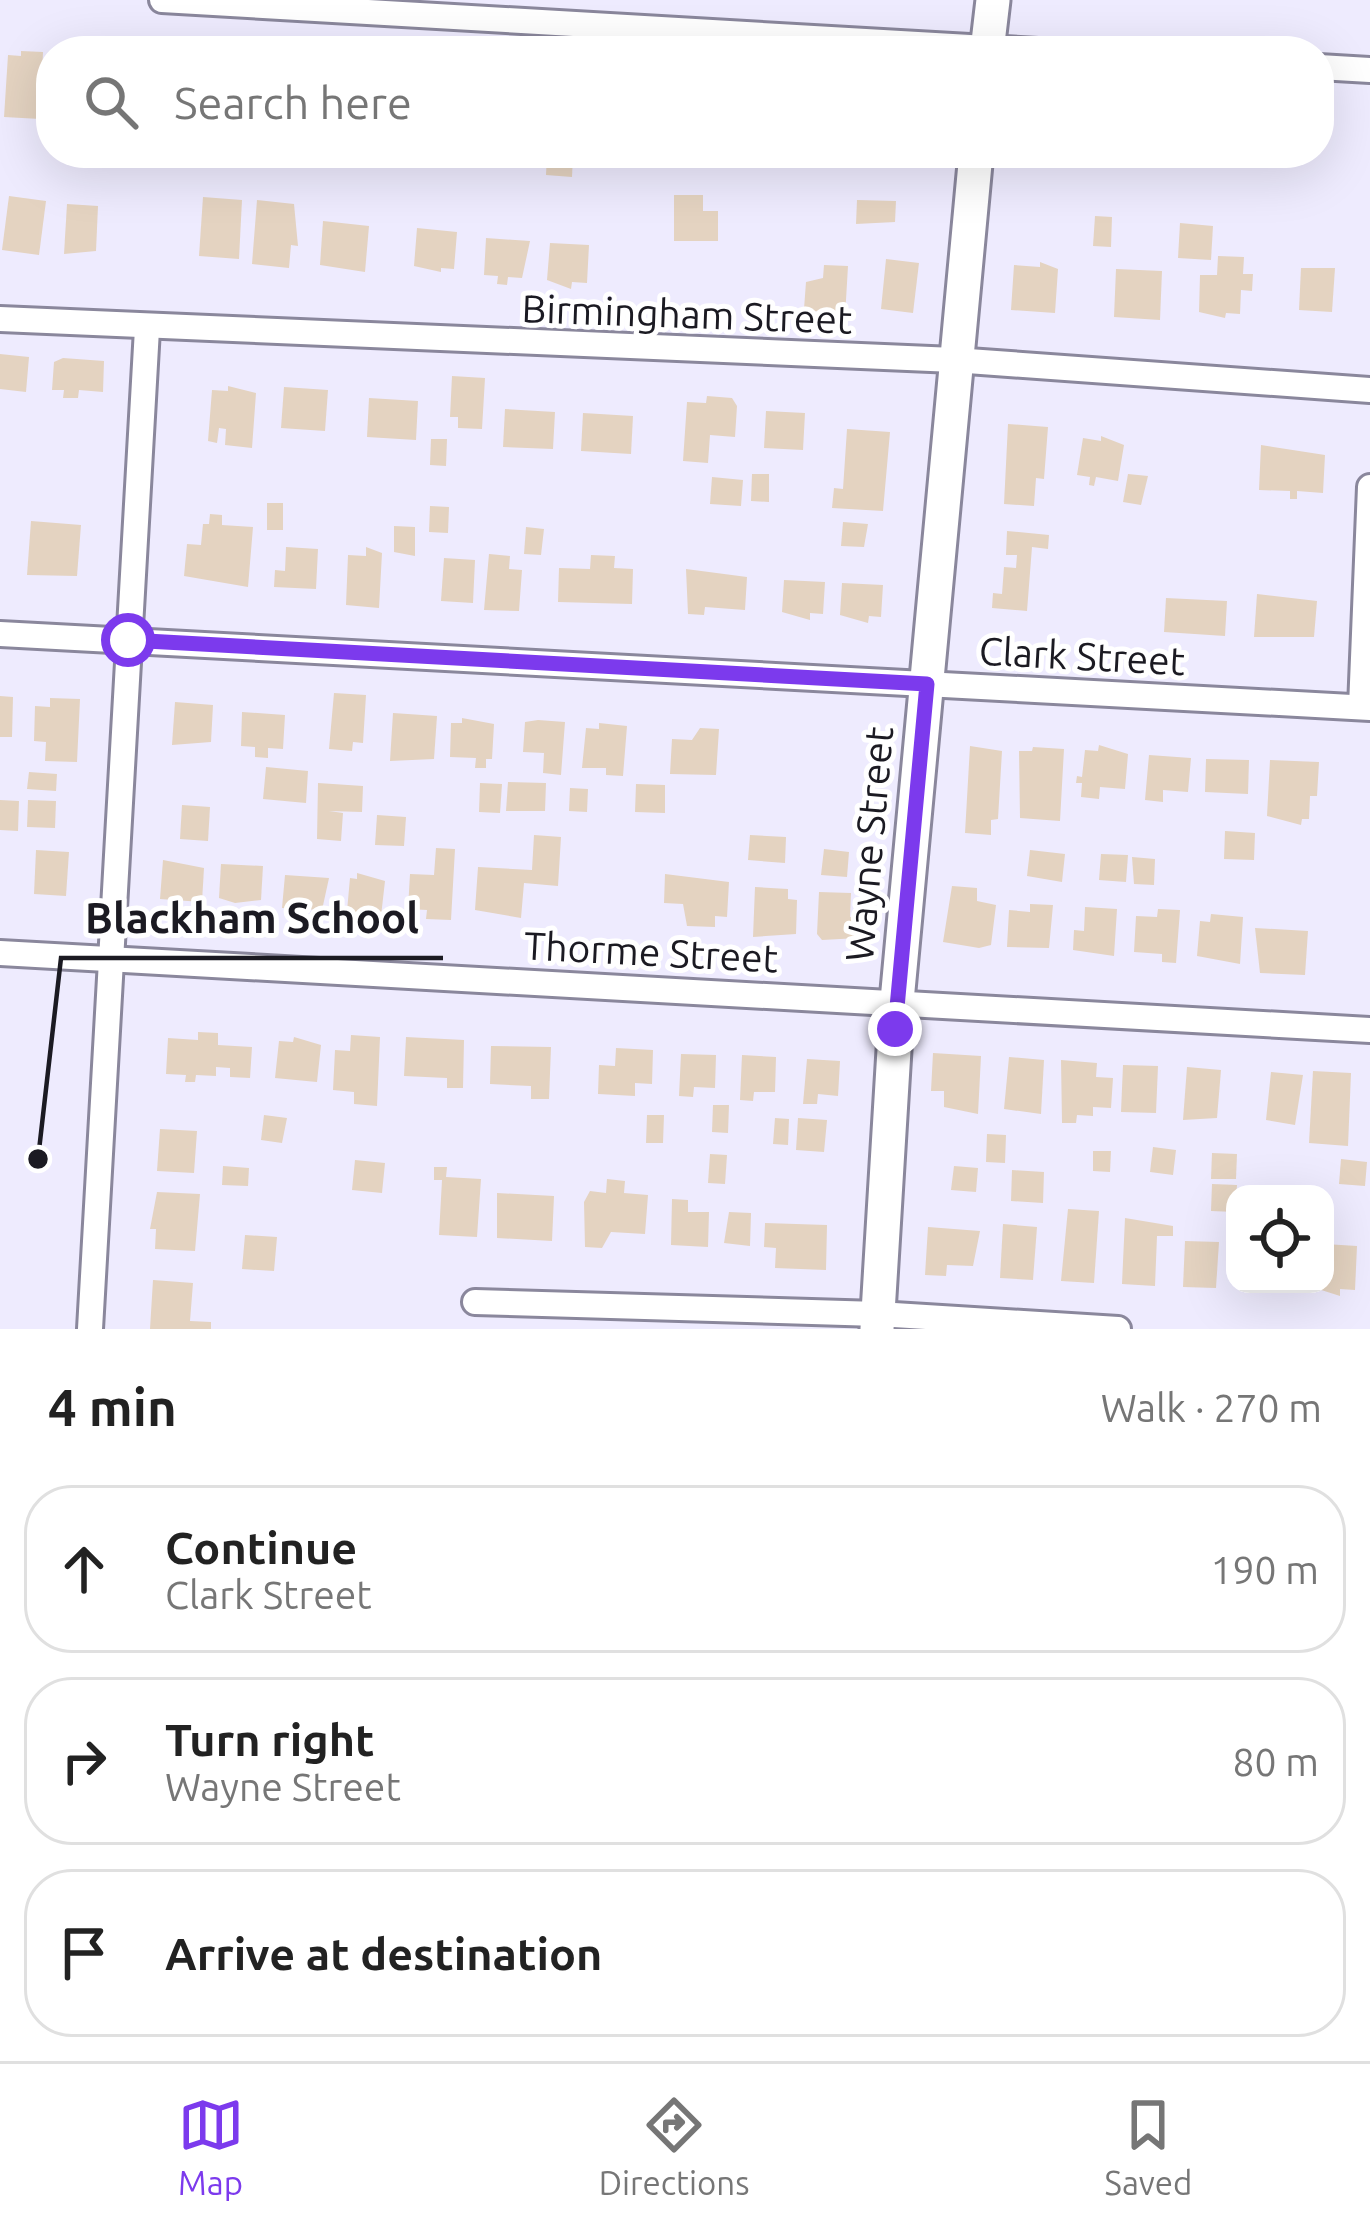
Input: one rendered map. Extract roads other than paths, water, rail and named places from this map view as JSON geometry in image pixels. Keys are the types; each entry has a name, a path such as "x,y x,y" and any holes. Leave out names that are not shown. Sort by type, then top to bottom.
{"street":[{"path":"162,0 756,36"},
{"path":"989,36 993,0"},
{"path":"1334,69 1370,70"},
{"name":"Wayne Street","path":"877,1322 897,1001 974,168"},
{"name":"Birmingham Street","path":"0,319 147,329 954,360 1370,390"},
{"path":"90,1329 147,329"},
{"path":"1365,707 1370,488"},
{"name":"Clark Street","path":"0,634 1365,707"},
{"name":"Thorme Street","path":"0,953 1370,1030"},
{"path":"475,1302 1118,1329"}],"place":[{"name":"Blackham School","path":"38,1159"}]}
